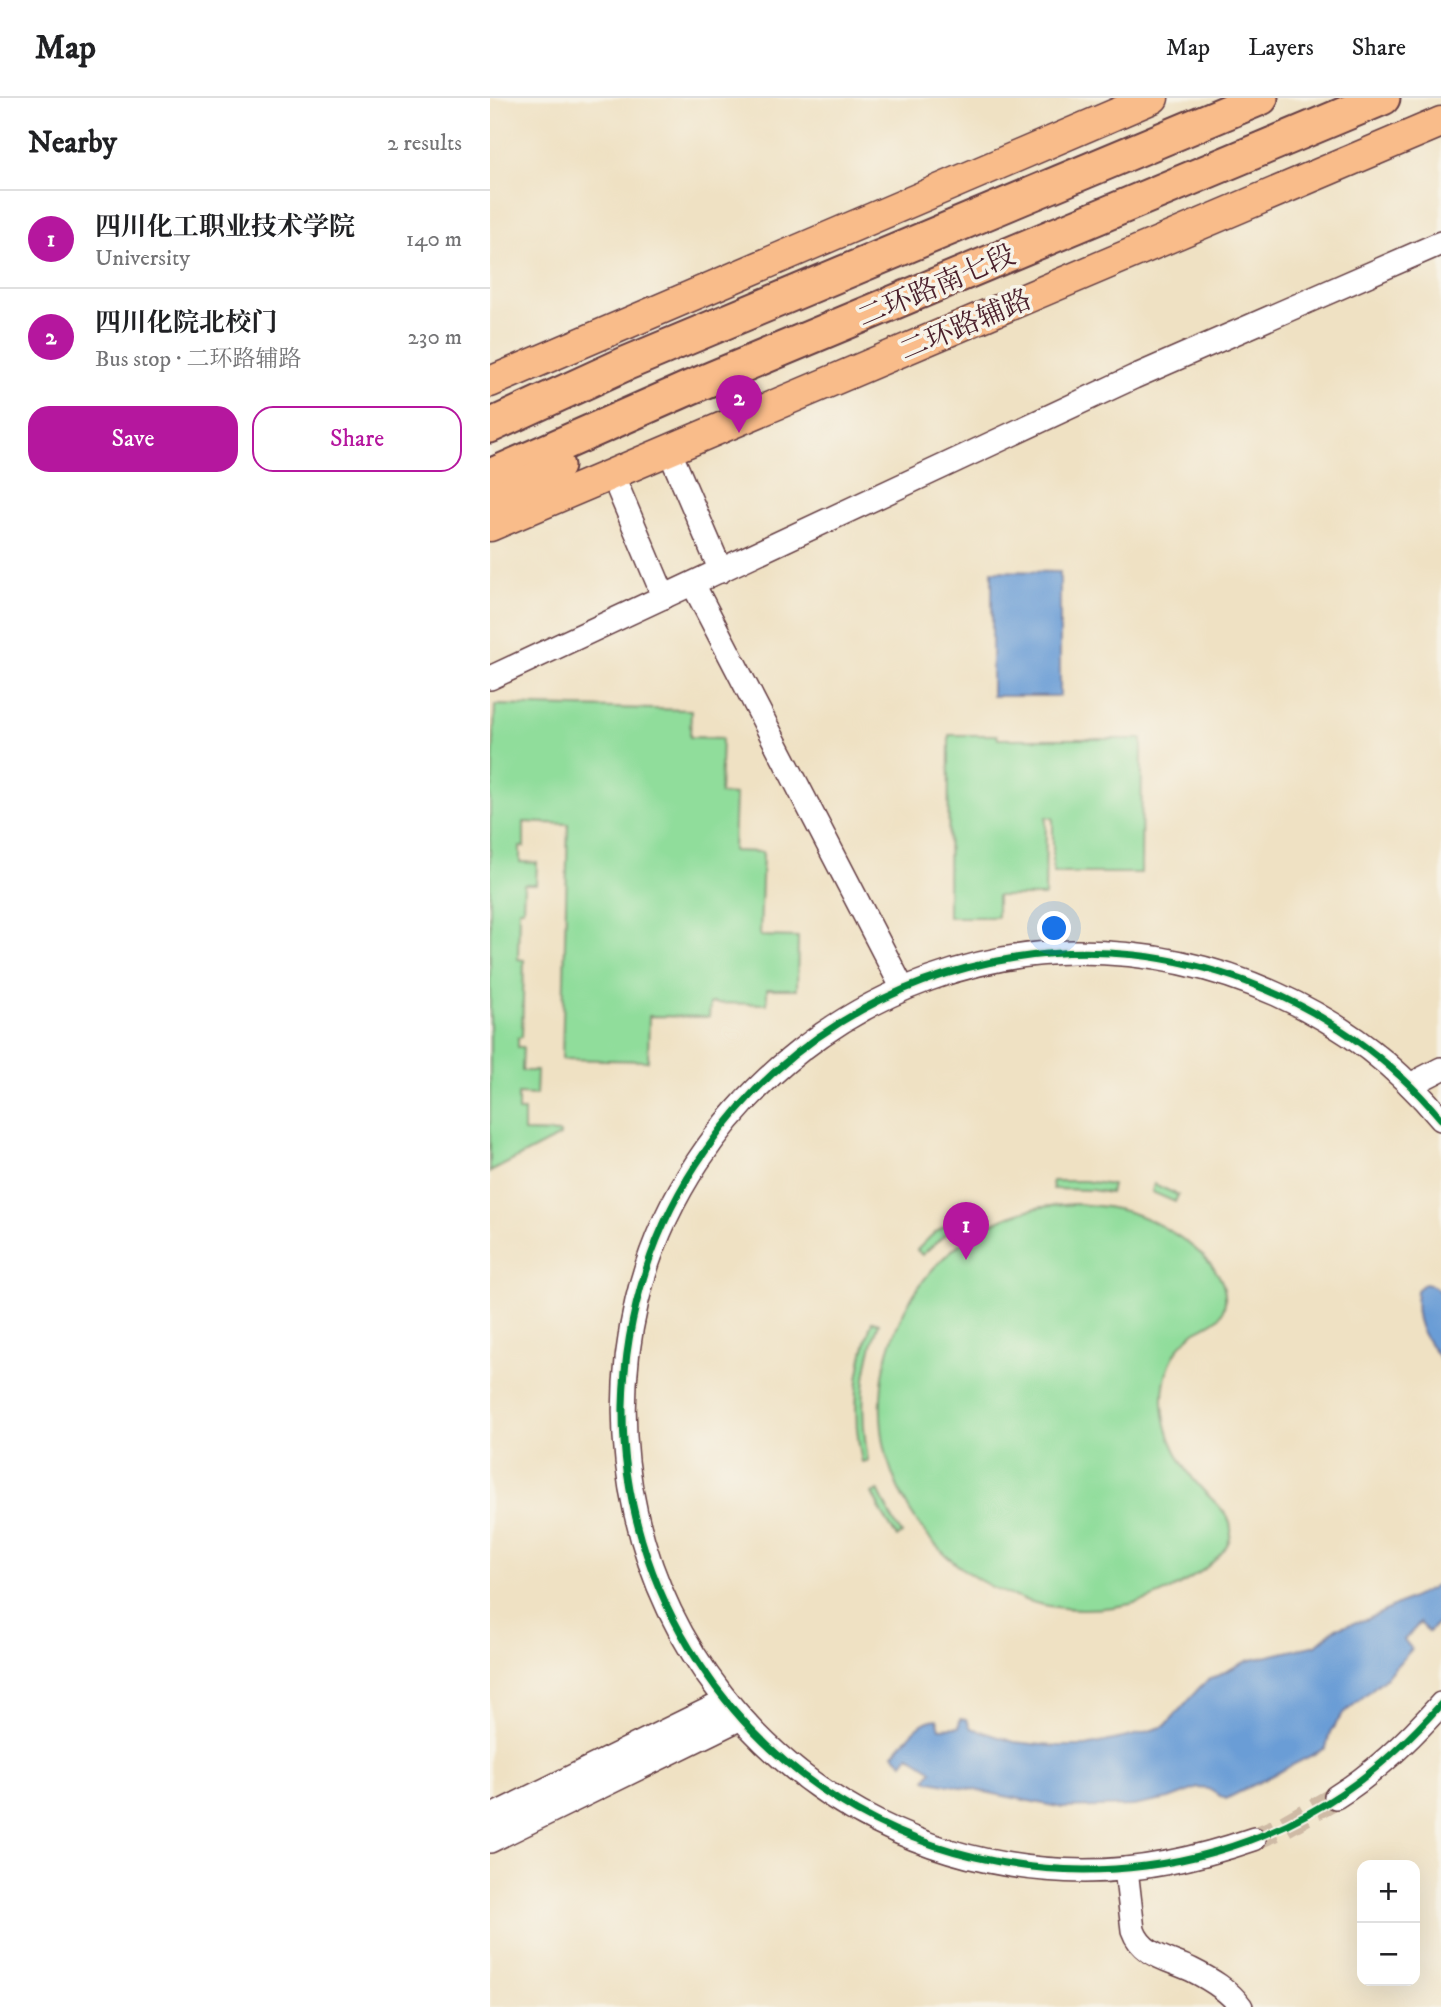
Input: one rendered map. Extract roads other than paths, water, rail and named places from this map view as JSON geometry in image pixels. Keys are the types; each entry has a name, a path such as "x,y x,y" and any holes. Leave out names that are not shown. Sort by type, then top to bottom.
{"highway":[{"name":"二环路南七段","path":"490,426 625,364 1261,98"},
{"name":"二环路南七段","path":"490,476 689,388 1383,98"},
{"path":"490,410 625,364"},
{"path":"490,506 689,388"}],"main road":[{"path":"490,382 1153,98"},
{"name":"二环路辅路","path":"490,526 1441,122"}],"street":[{"path":"490,678 1134,377 1441,243"},
{"path":"669,450 721,571"},
{"path":"612,474 664,597"},
{"path":"693,584 903,989"},
{"path":"1254,1839 1188,1859 1126,1869 1086,1871 1018,1866 974,1857 888,1827 829,1794 775,1752 707,1676 672,1618 658,1587 637,1522 628,1478 623,1421 627,1354 638,1296 651,1255 679,1193 709,1145 737,1109 777,1069 812,1041 870,1005 903,989 965,968 1032,955 1101,952 1168,960 1234,977 1297,1003 1355,1039 1410,1085 1441,1119"},
{"path":"1410,1085 1441,1069"},
{"path":"490,1817 734,1709"},
{"path":"490,1841 734,1709"},
{"path":"1336,1797 1371,1772 1437,1715"},
{"path":"1126,1869 1136,1939 1153,1954 1212,1981 1233,1997 1241,2007"}],"water":[{"path":"992,571 1060,572 1060,696 992,696"},
{"path":"1424,1284 1435,1287 1441,1296 1441,1360 1424,1335 1418,1320 1417,1290"},
{"path":"1441,1581 1441,1619 1429,1632 1420,1623 1404,1640 1412,1649 1385,1678 1343,1714 1330,1732 1326,1748 1226,1799 1208,1789 1198,1788 1169,1799 1133,1806 1063,1808 931,1781 926,1779 932,1770 909,1755 903,1763 893,1754 918,1727 937,1719 940,1728 959,1727 960,1719 966,1719 971,1728 1014,1742 1052,1746 1086,1746 1165,1726 1210,1679 1247,1661 1316,1645 1336,1628 1368,1619 1431,1589"}],"tunnel":[{"path":"1254,1839 1285,1826 1336,1797"}],"place":[{"name":"四川化院北校门","path":"739,433"},
{"name":"四川化工职业技术学院","path":"966,1260"}]}
